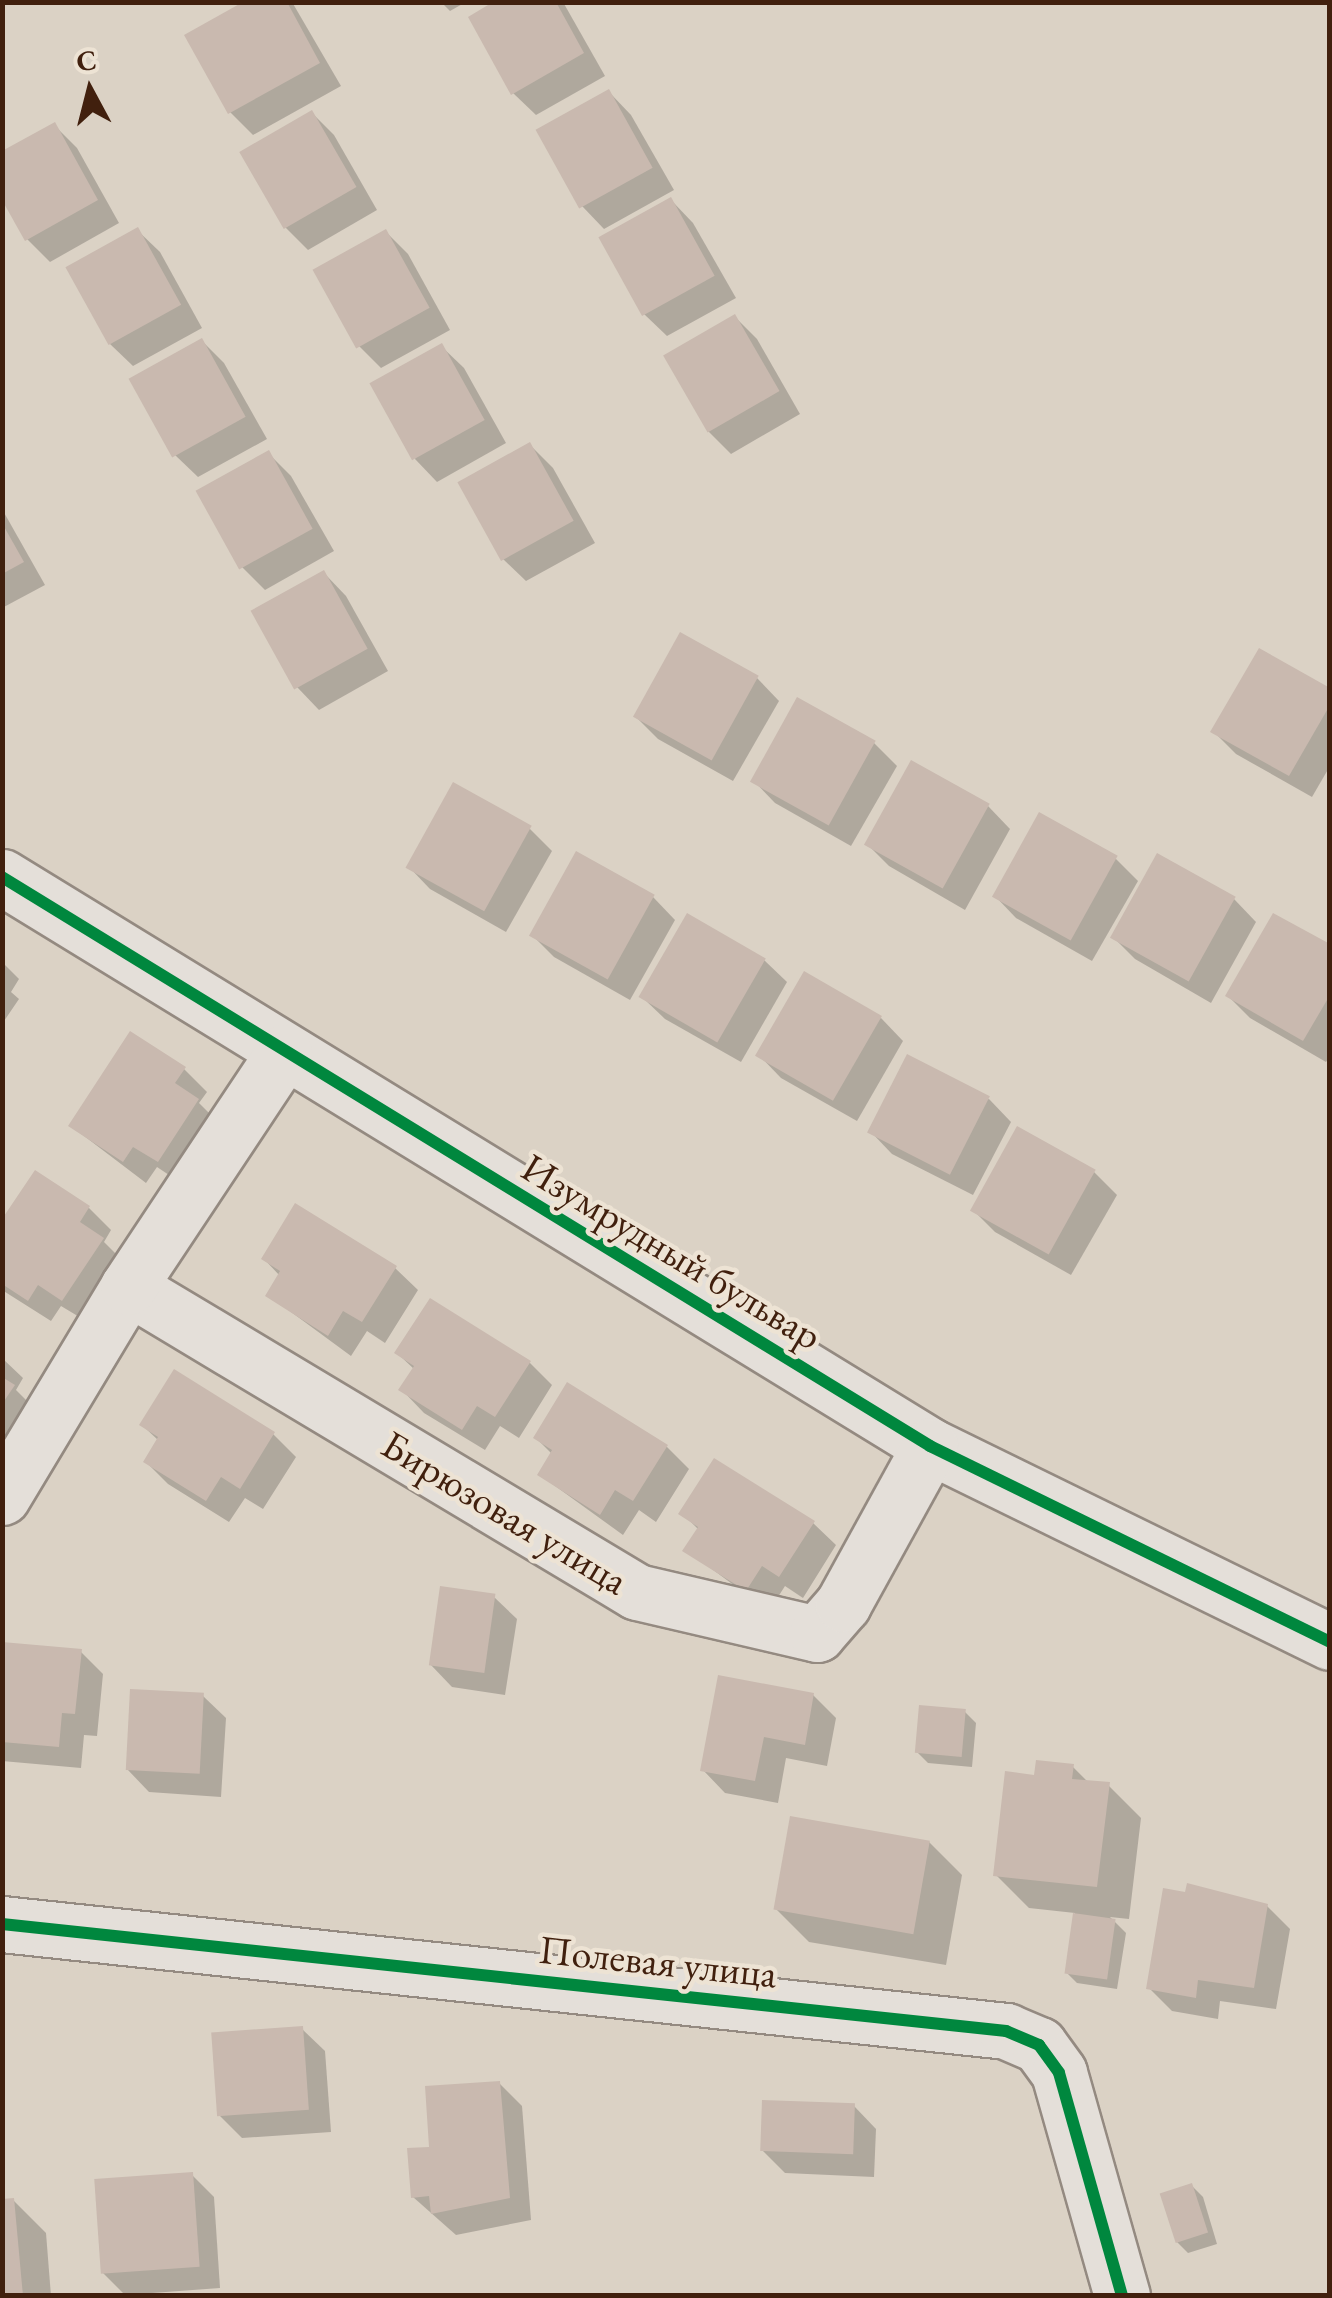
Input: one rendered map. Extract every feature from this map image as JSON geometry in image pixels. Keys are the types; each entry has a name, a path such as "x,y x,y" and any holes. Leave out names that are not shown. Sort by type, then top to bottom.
{"street":[{"name":"Изумрудный бульвар","path":"2,877 930,1446 1330,1642"},
{"path":"2,1498 128,1287 284,1052"},
{"name":"Бирюзовая улица","path":"128,1287 637,1592 817,1634 843,1604 930,1446"},
{"name":"Полевая улица","path":"2,1924 1006,2030 1039,2045 1058,2073 1122,2296"}],"building":[{"path":"243,2 287,2 320,63 228,114 184,35"},
{"path":"493,2 556,2 584,53 511,95 468,17"},
{"path":"609,89 653,168 579,208 536,130"},
{"path":"312,110 356,187 284,229 239,152"},
{"path":"55,122 98,200 25,241 2,200 2,151"},
{"path":"671,197 715,276 642,316 598,237"},
{"path":"138,227 181,305 109,345 65,267"},
{"path":"386,229 430,308 356,348 313,270"},
{"path":"735,314 780,391 708,433 663,356"},
{"path":"202,338 246,417 172,457 129,379"},
{"path":"442,343 485,420 412,460 369,383"},
{"path":"530,442 574,521 501,561 457,482"},
{"path":"269,450 313,529 239,569 196,491"},
{"path":"2,523 24,562 2,574"},
{"path":"324,570 368,649 294,689 251,611"},
{"path":"680,632 759,676 712,760 633,717"},
{"path":"1259,648 1330,688 1330,705 1289,776 1210,732"},
{"path":"797,697 876,741 829,825 750,782"},
{"path":"911,760 990,804 943,888 864,845"},
{"path":"453,782 532,826 484,911 405,868"},
{"path":"1039,812 1118,856 1071,940 992,897"},
{"path":"576,851 655,895 608,979 529,936"},
{"path":"1157,853 1236,897 1189,981 1110,938"},
{"path":"687,913 766,958 717,1043 638,997"},
{"path":"1273,913 1330,944 1330,995 1303,1041 1225,996"},
{"path":"804,971 882,1016 833,1101 755,1056"},
{"path":"130,1031 186,1067 175,1083 199,1099 158,1162 133,1147 123,1162 68,1126"},
{"path":"907,1054 990,1096 950,1175 867,1132"},
{"path":"1017,1126 1096,1170 1049,1254 970,1211"},
{"path":"35,1170 90,1206 80,1222 104,1238 62,1301 38,1285 28,1301 2,1284 2,1219"},
{"path":"295,1203 397,1266 362,1322 343,1311 328,1336 265,1296 280,1271 261,1259"},
{"path":"430,1298 531,1361 495,1417 477,1406 462,1430 398,1390 414,1366 394,1353"},
{"path":"174,1369 275,1432 240,1489 221,1477 206,1501 143,1462 158,1437 139,1425"},
{"path":"2,1377 15,1385 2,1404"},
{"path":"567,1382 668,1445 633,1501 615,1490 600,1515 537,1475 552,1450 533,1438"},
{"path":"714,1458 815,1521 779,1577 762,1566 746,1591 682,1551 698,1527 678,1514"},
{"path":"440,1586 495,1594 484,1673 429,1665"},
{"path":"2,1642 82,1649 75,1714 62,1713 59,1747 2,1742"},
{"path":"718,1675 814,1693 805,1745 764,1737 755,1781 700,1771"},
{"path":"130,1689 204,1693 200,1774 126,1770"},
{"path":"919,1705 966,1709 962,1757 915,1753"},
{"path":"1036,1760 1074,1764 1072,1779 1110,1782 1097,1887 993,1876 1005,1771 1034,1775"},
{"path":"790,1816 930,1841 913,1934 774,1910"},
{"path":"1187,1883 1268,1904 1254,1988 1198,1980 1196,1998 1146,1989 1163,1888 1185,1892"},
{"path":"1073,1913 1116,1919 1107,1979 1065,1973"},
{"path":"303,2026 309,2110 217,2116 211,2032"},
{"path":"500,2081 510,2198 431,2214 429,2196 411,2198 407,2148 429,2147 425,2086"},
{"path":"762,2100 855,2103 853,2154 760,2151"},
{"path":"193,2172 200,2267 101,2274 94,2179"},
{"path":"1192,2183 1208,2232 1176,2243 1160,2194"},
{"path":"14,2198 23,2296 2,2296 2,2199"}],"cycle path":[{"path":"2,877 930,1446 1330,1642"},
{"path":"2,1924 1006,2031 1039,2045 1059,2073 1122,2296"}]}
